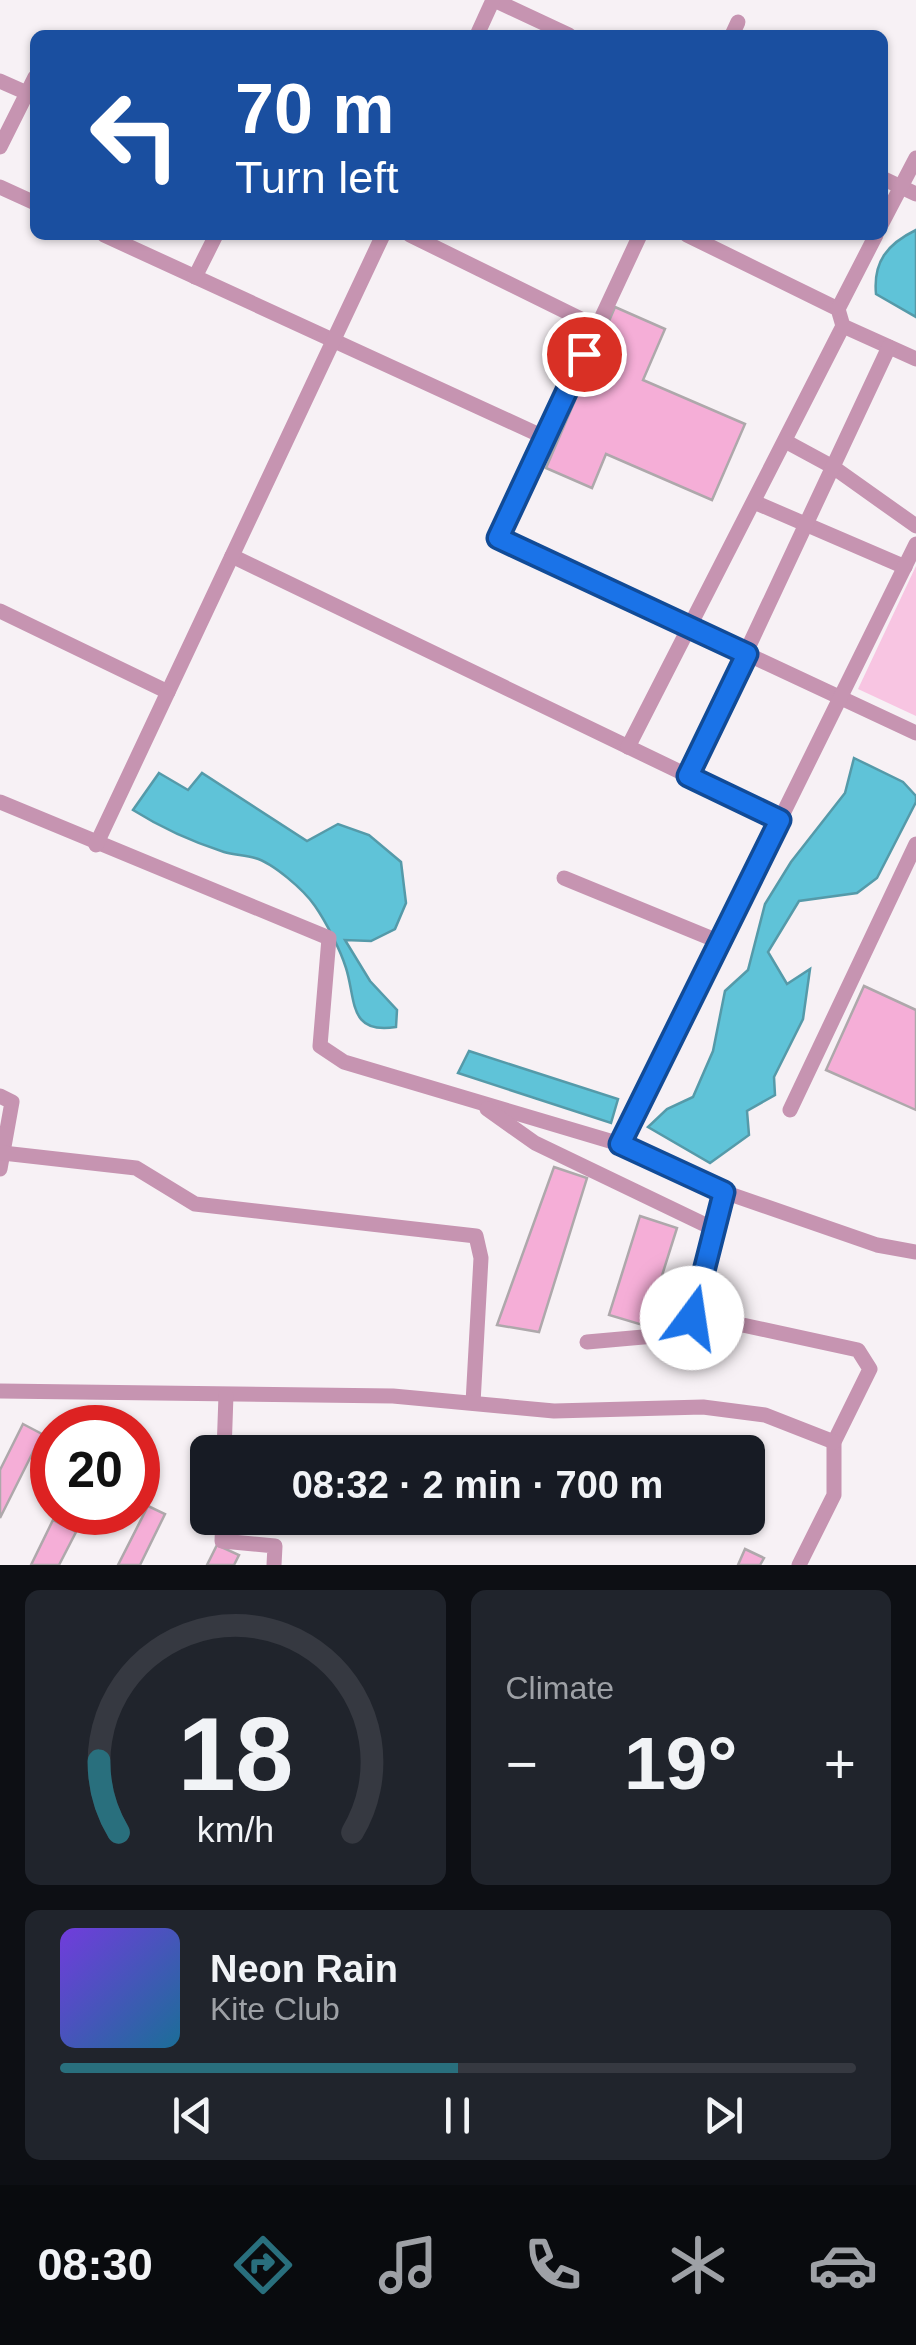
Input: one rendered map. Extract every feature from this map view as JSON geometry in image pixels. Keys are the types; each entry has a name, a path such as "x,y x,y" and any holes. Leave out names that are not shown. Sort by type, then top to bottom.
{"street":[{"path":"479,30 493,0 558,30"},
{"path":"0,81 27,93"},
{"path":"1,142 30,87"},
{"path":"888,216 909,190 916,158"},
{"path":"0,188 30,202"},
{"path":"115,240 546,438"},
{"path":"195,277 214,240"},
{"path":"96,845 381,240"},
{"path":"420,240 597,326"},
{"path":"638,240 498,538 916,733"},
{"path":"697,240 838,310 844,326 916,359"},
{"path":"838,310 873,240"},
{"path":"628,747 844,326"},
{"path":"688,776 890,347"},
{"path":"785,442 833,467 916,526"},
{"path":"754,502 806,528 905,567"},
{"path":"620,1144 916,544"},
{"path":"232,556 780,820"},
{"path":"0,610 168,692"},
{"path":"0,802 96,845 329,938 320,1046 344,1062 620,1144 724,1192 876,1245 916,1252"},
{"path":"790,1110 916,844"},
{"path":"564,878 720,942"},
{"path":"6,1099 1,1161 136,1168 194,1204 476,1236 482,1258 473,1403"},
{"path":"474,1101 535,1142 714,1230"},
{"path":"587,1342 677,1334 692,1318 724,1192"},
{"path":"738,1324 858,1350 870,1369 834,1442 834,1495 799,1565"},
{"path":"0,1392 394,1396 554,1411 703,1407 765,1415 834,1442"},
{"path":"225,1435 226,1395"},
{"path":"222,1535 222,1541 274,1546 274,1565"}],"shaded area":[{"path":"916,566 916,716 858,689"}],"water":[{"path":"916,230 916,317 876,294 876,283 884,255 897,241"},
{"path":"854,758 903,782 916,796 916,802 877,878 857,893 799,901 768,952 787,984 810,969 803,1019 774,1077 775,1095 747,1111 749,1135 710,1163 648,1127 667,1109 693,1097 713,1051 725,991 748,970 765,904 791,862 845,793"},
{"path":"159,773 188,790 202,773 307,841 338,824 369,835 401,862 406,903 395,929 371,941 345,940 370,981 397,1010 396,1027 369,1026 362,1020 332,936 315,906 288,878 262,861 200,844 133,810"},
{"path":"469,1051 618,1099 611,1123 458,1073"}],"building":[{"path":"615,307 665,329 643,380 745,424 712,500 606,454 592,488 546,468"},
{"path":"864,986 916,1010 916,1110 826,1070"},
{"path":"554,1167 587,1178 539,1332 497,1325"},
{"path":"640,1216 677,1228 646,1326 609,1315"},
{"path":"23,1424 30,1428 30,1458 0,1518 0,1470"},
{"path":"46,1535 74,1535 59,1565 31,1565"},
{"path":"133,1535 155,1535 140,1565 118,1565"},
{"path":"217,1545 239,1555 234,1565 207,1565"},
{"path":"745,1549 764,1558 760,1565 738,1565"}],"route":[{"path":"584,354 498,538 747,654 688,776 780,820 620,1144 724,1192 692,1318"}]}
